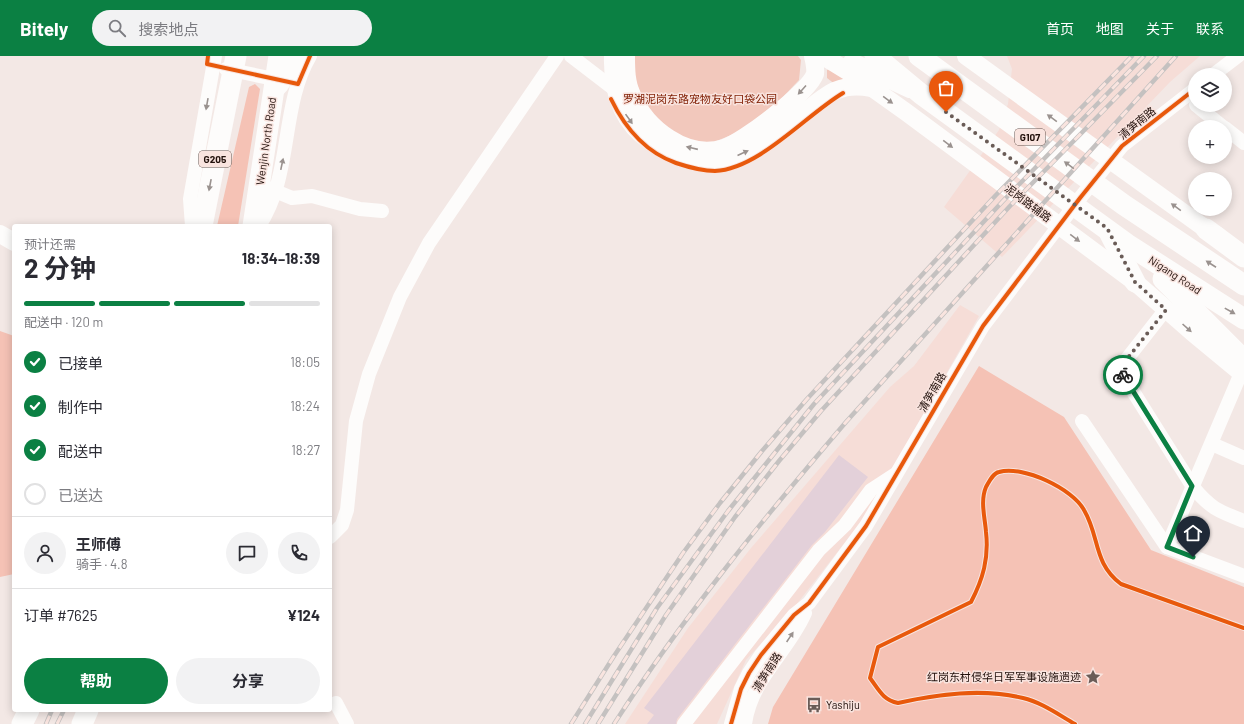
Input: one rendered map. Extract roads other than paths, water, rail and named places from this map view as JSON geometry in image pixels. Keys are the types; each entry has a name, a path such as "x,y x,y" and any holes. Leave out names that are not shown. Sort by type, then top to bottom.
{"highway":[{"name":"G205","path":"202,224 236,56"},
{"name":"Wenjin North Road","path":"254,224 268,188 272,98 279,56"},
{"path":"272,98 285,72 296,56"},
{"name":"G107","path":"875,56 921,94 1107,228"},
{"name":"G107","path":"919,56 1124,205 1244,285"},
{"path":"219,59 228,92"},
{"path":"1107,228 1135,282"},
{"name":"Nigang Road","path":"1107,228 1126,244 1244,319"},
{"path":"1206,229 1244,257"},
{"path":"1126,244 1243,369"},
{"path":"22,724 28,712"},
{"path":"82,724 87,712"}],"main road":[{"path":"613,56 614,89 629,121 646,138 664,151 692,161 710,163 728,160 748,151 789,125 833,91 858,85 872,88"},
{"path":"626,56 626,73 631,94 643,115 657,130 674,142 692,149 712,150 724,148 739,141 793,100 815,74 813,56"},
{"name":"泥岗路辅路","path":"823,56 906,112 1135,282 1166,310 1243,369"},
{"path":"840,56 877,75 921,94"},
{"path":"966,56 1206,229 1244,250"},
{"path":"0,234 12,241"},
{"path":"0,247 12,253"}],"street":[{"path":"260,224 269,212 268,188 300,75 310,56"},
{"path":"332,535 342,525 347,510 356,421 369,374 400,297 429,243 557,56"},
{"path":"571,56 614,89"},
{"path":"1215,68 1227,56"},
{"path":"1222,68 1238,56"},
{"path":"192,224 190,199 219,59 298,84"},
{"name":"清笋南路","path":"745,724 752,698 760,681 802,619 809,603 866,526 983,326 1080,198 1122,146 1188,100"},
{"path":"1209,112 1216,120"},
{"path":"1232,134 1244,143"},
{"path":"268,188 292,198 312,196 360,209 382,211"},
{"path":"1166,310 1119,369 1192,486 1206,503 1217,511 1244,521"},
{"path":"1167,547 1243,369"},
{"path":"1082,421 1167,547 1244,576"},
{"path":"1212,444 1244,458"},
{"path":"684,724 819,550 845,525 871,490 898,472"},
{"name":"清笋南路","path":"731,724 741,688 749,673 761,655 794,615 809,603"},
{"path":"336,703 347,724"}],"railway":[{"path":"571,724 614,656 683,553 720,503 762,451 807,399 996,195 1132,56"},
{"path":"585,724 657,608 728,511 814,404 1003,201 1144,56"},
{"path":"598,724 666,615 735,517 779,461 821,411 1010,206 1157,56"},
{"path":"614,724 640,684 696,607 754,532 815,458 1176,56"},
{"path":"46,724 51,712"},
{"path":"57,724 63,712"}],"place":[{"name":"红岗东村侵华日军军事设施遗迹","path":"1093,677"},
{"name":"Yashiju","path":"814,705"}],"park label":[{"name":"罗湖泥岗东路宠物友好口袋公园","path":"700,99"}]}
